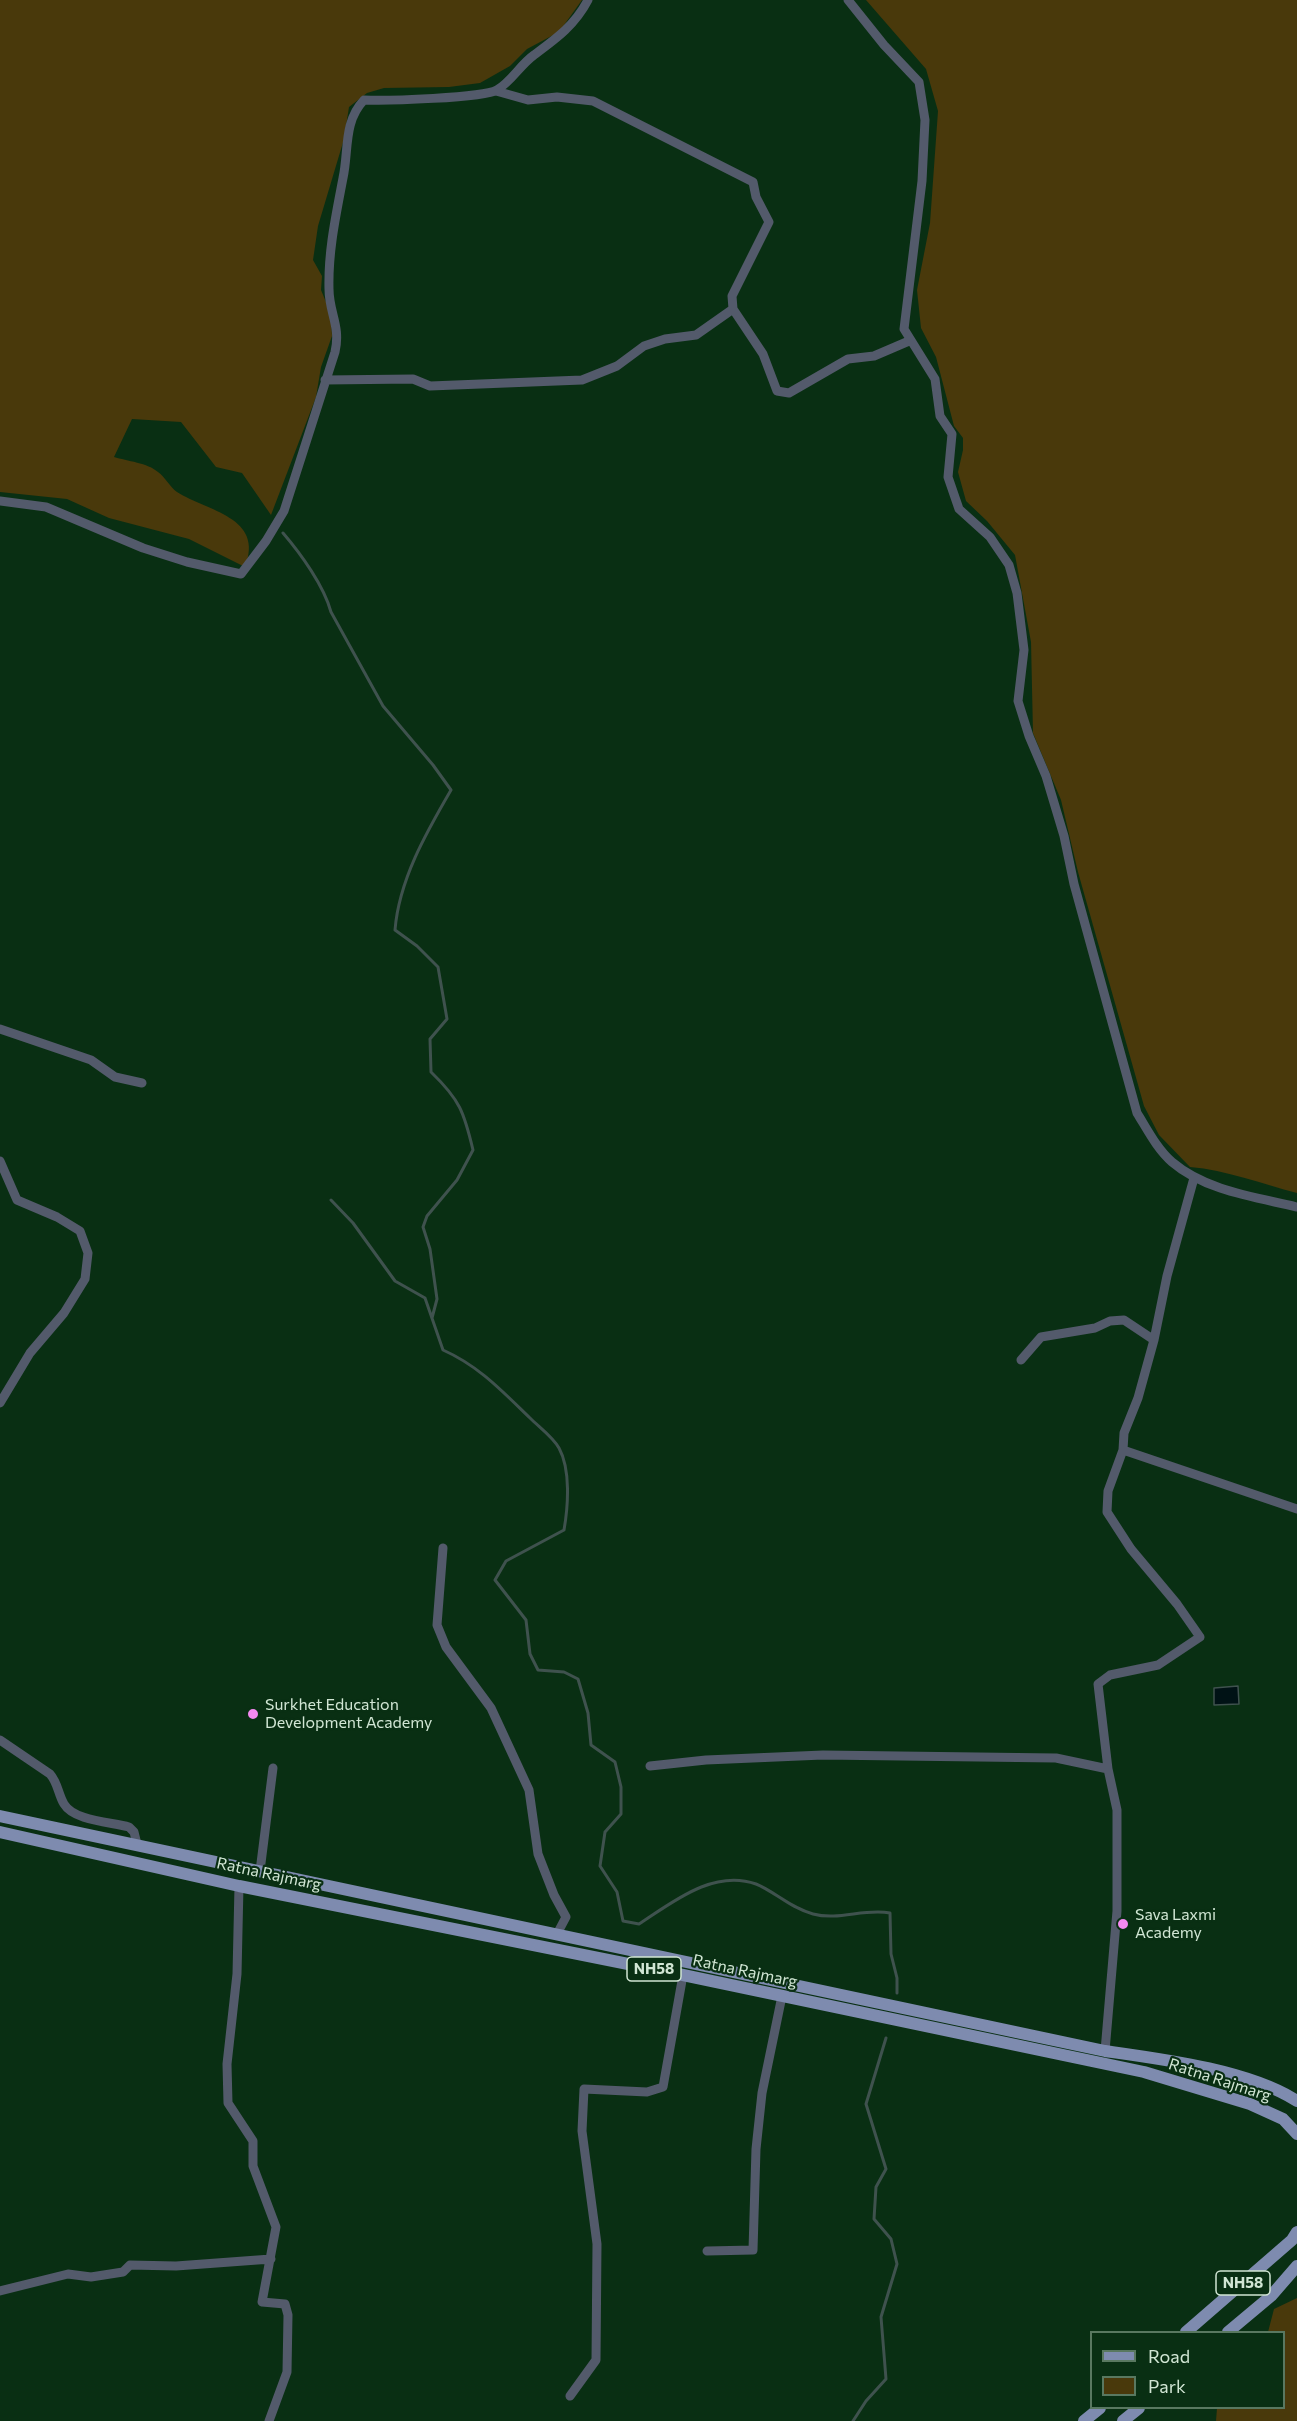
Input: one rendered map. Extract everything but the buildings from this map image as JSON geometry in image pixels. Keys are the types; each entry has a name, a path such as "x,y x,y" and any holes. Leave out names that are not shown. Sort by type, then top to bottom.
{"main road":[{"name":"Ratna Rajmarg","path":"0,1815 1105,2051 1148,2057 1247,2079 1297,2101"},
{"name":"Ratna Rajmarg","path":"0,1832 239,1886 683,1975 1144,2072 1250,2103 1283,2119 1297,2134"},
{"path":"1144,2072 1148,2057"},
{"name":"NH58","path":"1187,2331 1292,2240 1297,2232"},
{"name":"NH58","path":"1229,2331 1271,2296 1297,2266"},
{"path":"1084,2421 1099,2409"},
{"path":"1122,2421 1137,2409"}],"street":[{"path":"496,91 514,77 529,58 570,28 588,0"},
{"path":"848,0 884,45 919,82 925,120 922,181 904,329 909,341 935,379 940,416 952,434 948,477 959,509 990,537 1009,565 1012,574 1017,593 1024,650 1018,701 1029,736 1046,776 1064,836 1074,884 1137,1113 1171,1161 1194,1178 1226,1190 1297,1207"},
{"path":"0,501 46,507 143,548 187,562 241,574 266,541 284,511 338,338 328,293 334,213 344,177 345,146 356,108 364,100 475,95 496,91 528,100 557,97 593,101 753,182 756,197 769,222 732,296 733,309 763,354 777,391 789,393 848,359 874,356 909,341"},
{"path":"325,380 413,379 430,386 582,380 616,366 644,346 664,339 696,334 733,309"},
{"path":"0,1029 91,1060 116,1077 142,1083"},
{"path":"0,1161 18,1200 57,1217 80,1231 88,1253 85,1279 64,1313 30,1353 0,1403"},
{"path":"1105,2051 1118,1911 1117,1810 1108,1769 1098,1684 1110,1675 1158,1665 1200,1637 1177,1604 1131,1549 1107,1512 1108,1491 1123,1450 1124,1433 1138,1398 1154,1340 1167,1276 1194,1178"},
{"path":"1021,1360 1041,1337 1095,1328 1110,1321 1124,1320 1154,1340"},
{"path":"1123,1450 1297,1509"},
{"path":"443,1548 437,1625 446,1647 491,1708 529,1790 538,1854 554,1896 566,1917 557,1934"},
{"path":"0,1740 50,1774 56,1781 65,1807 76,1814 129,1827 134,1832 137,1844"},
{"path":"650,1766 706,1760 823,1755 1056,1758 1108,1769"},
{"path":"260,1871 273,1768"},
{"path":"239,1886 237,1974 227,2064 228,2103 253,2141 253,2166 276,2227 272,2259 262,2302 285,2304 288,2315 287,2372 269,2421"},
{"path":"570,2396 596,2360 597,2244 582,2131 584,2089 647,2092 663,2087 683,1975"},
{"path":"707,2251 753,2250 756,2149 762,2093 782,1996"},
{"path":"0,2291 68,2274 91,2277 123,2272 130,2265 176,2266 272,2259"}],"green space":[{"path":"0,0 582,0 559,32 527,49 510,66 480,83 449,87 384,88 367,93 349,107 344,139 318,226 313,260 322,276 321,290 331,314 332,336 321,367 316,397 271,515 242,473 216,467 181,422 132,419 114,457 154,469 177,492 230,518 240,526 247,537 249,550 245,567 189,539 109,518 67,499 0,492"},
{"path":"866,0 1297,0 1297,1193 1230,1174 1190,1167 1159,1135 1144,1106 1078,872 1061,800 1033,733 1031,642 1015,555 987,521 966,501 958,472 963,438 954,426 936,357 921,328 917,290 930,223 938,111 926,69"},
{"path":"1297,2298 1297,2421 1216,2421 1217,2409 1285,2409 1285,2331 1268,2331 1274,2309"}],"shaded area":[{"path":"1238,1686 1239,1704 1214,1705 1214,1688"}],"waterway":[{"path":"283,533 317,581 331,612 383,706 451,790 415,857 402,893 395,930 417,946 438,967 447,1019 430,1039 431,1072 460,1107 473,1150 457,1180 427,1216 423,1227 430,1249 437,1299 432,1318"},
{"path":"331,1200 353,1223 395,1281 425,1298 443,1350 479,1371 500,1389 553,1440 563,1457 568,1489 564,1530 506,1561 495,1580 526,1620 530,1654 538,1670 564,1672 578,1679 588,1713 591,1745 615,1762 621,1787 621,1814 605,1832 600,1866 617,1892 623,1921 639,1924 694,1890 724,1881 756,1884 797,1908 823,1916 871,1912 890,1913 891,1954 897,1978 897,1993"},
{"path":"853,2421 866,2401 886,2379 881,2317 897,2264 891,2239 874,2219 876,2187 886,2169 866,2104 886,2038"}],"place":[{"name":"Surkhet Education Development Academy","path":"253,1714"},
{"name":"Sava Laxmi Academy","path":"1123,1924"}]}
